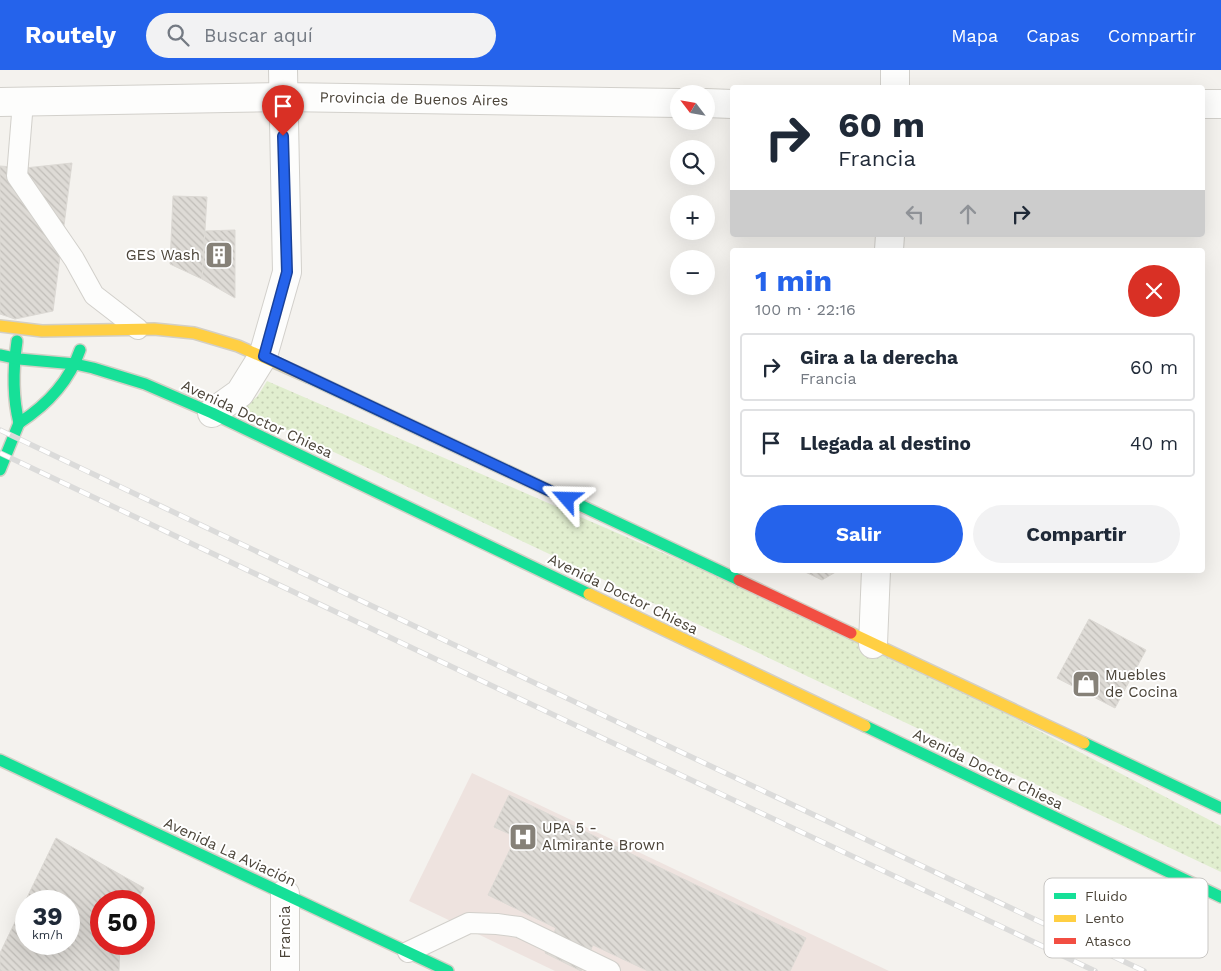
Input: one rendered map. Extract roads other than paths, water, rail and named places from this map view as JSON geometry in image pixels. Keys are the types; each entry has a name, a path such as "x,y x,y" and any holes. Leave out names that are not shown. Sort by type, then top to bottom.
{"main road":[{"path":"0,326 20,330 54,332 138,329 177,330 215,337 264,356 1221,808"},
{"path":"19,423 14,403 14,360 20,330"},
{"path":"0,470 19,423 44,406 76,364 86,331"},
{"name":"Avenida Doctor Chiesa","path":"0,355 14,360 76,364 132,379 212,413 1181,878"},
{"name":"Avenida La Aviación","path":"0,760 448,971"},
{"name":"Avenida Doctor Chiesa","path":"1208,891 1221,897"}],"street":[{"path":"212,413 240,392 264,356 287,272 282,97 283,70"},
{"path":"895,70 895,85"},
{"name":"Provincia de Buenos Aires","path":"11,102 282,97 670,103"},
{"path":"715,103 730,104"},
{"path":"1205,104 1221,104"},
{"path":"873,644 876,573"},
{"name":"Francia","path":"285,894 285,971"}],"lane":[{"path":"11,102 17,176 74,259 94,295 138,329"},
{"path":"408,952 469,923 497,924 519,927 610,971"}],"railway":[{"path":"0,430 1044,924"},
{"path":"0,453 1044,947"},
{"path":"1068,958 1095,971"},
{"path":"1117,958 1144,971"}],"place":[{"name":"GES Wash","path":"219,255"},
{"name":"Muebles de Cocina","path":"1086,684"},
{"name":"UPA 5 - Almirante Brown","path":"523,837"}]}
